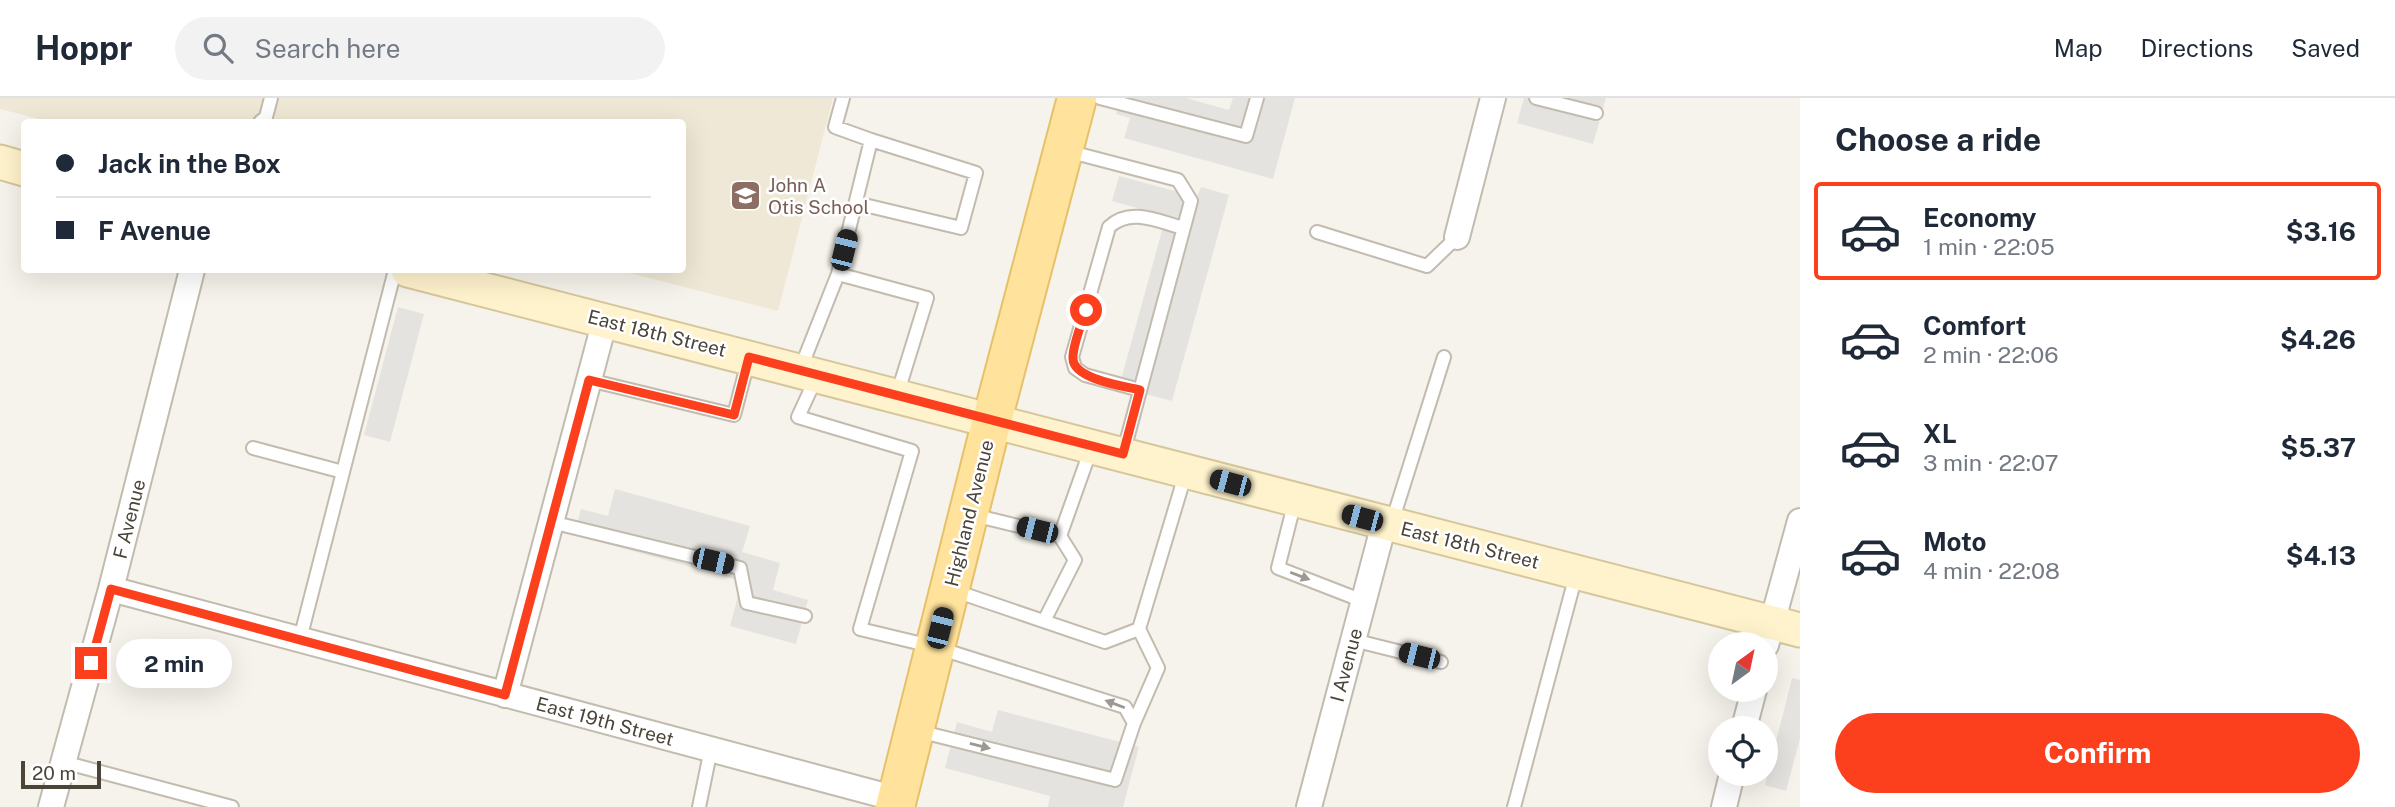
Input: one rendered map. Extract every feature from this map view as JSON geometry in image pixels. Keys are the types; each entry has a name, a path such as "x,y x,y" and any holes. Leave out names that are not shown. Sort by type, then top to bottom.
{"main road":[{"name":"Highland Avenue","path":"896,803 992,420 1077,98"},
{"path":"0,162 21,168"},
{"name":"East 18th Street","path":"420,273 809,372 1387,525 1577,571 1779,632"}],"street":[{"path":"1457,237 1493,98"},
{"name":"F Avenue","path":"51,807 111,589 191,273"},
{"path":"505,695 605,320"},
{"path":"1779,632 1800,521"},
{"name":"I Avenue","path":"1309,807 1363,601 1387,525"},
{"name":"East 19th Street","path":"111,589 711,749 896,803"},
{"path":"1724,807 1729,786"}],"lane":[{"path":"264,119 271,98"},
{"path":"843,98 835,127 976,173 961,228 856,203"},
{"path":"1100,98 1246,136 1257,98"},
{"path":"1536,98 1596,113"},
{"path":"871,140 838,274 798,417 912,451 860,629 935,647 1125,706 1134,723"},
{"path":"1063,150 1178,180 1191,201 1123,454"},
{"path":"1140,390 1085,375 1075,368 1072,357 1110,227 1118,219 1138,215 1183,228"},
{"path":"1317,232 1427,266 1457,237"},
{"path":"300,639 394,273"},
{"path":"838,274 927,298 897,395"},
{"path":"589,380 734,415 749,357"},
{"path":"1387,525 1444,357"},
{"path":"1060,536 1092,446"},
{"path":"253,448 343,472"},
{"path":"914,730 1115,780 1134,723 1158,668 1139,629 1186,471"},
{"path":"1295,500 1278,568 1363,601"},
{"path":"968,514 1060,536 1074,560 1044,621"},
{"path":"551,522 740,568 747,603 804,616"},
{"path":"1514,807 1577,571"},
{"path":"949,589 1105,642 1139,629"},
{"path":"1353,640 1441,662"},
{"path":"699,807 711,749"},
{"path":"63,762 232,807"}],"shaded area":[{"name":"John A Otis School","path":"0,98 833,98 778,311 630,273 686,273 686,119 39,119 0,109"},
{"path":"1121,98 1186,98 1229,110 1233,98 1295,98 1273,179 1124,138 1130,118 1116,114"},
{"path":"1524,98 1606,98 1593,144 1517,123"},
{"path":"1119,176 1197,197 1201,187 1229,195 1172,401 1119,387 1166,216 1112,201"},
{"path":"398,307 424,314 390,442 364,435"},
{"path":"615,489 750,526 742,552 780,563 773,590 808,600 796,644 730,626 742,581 574,535 581,509 608,516"},
{"path":"1792,678 1800,680 1800,739 1786,791 1768,786 1778,786 1778,733"},
{"path":"998,710 1139,747 1123,807 1048,807 1050,796 945,768 957,722 992,732"}],"place":[{"name":"John A Otis School","path":"745,196"}],"route":[{"path":"91,663 111,589 505,695 589,380 734,415 749,357 1123,454 1140,390 1085,375 1075,368 1072,357 1086,310"}]}
